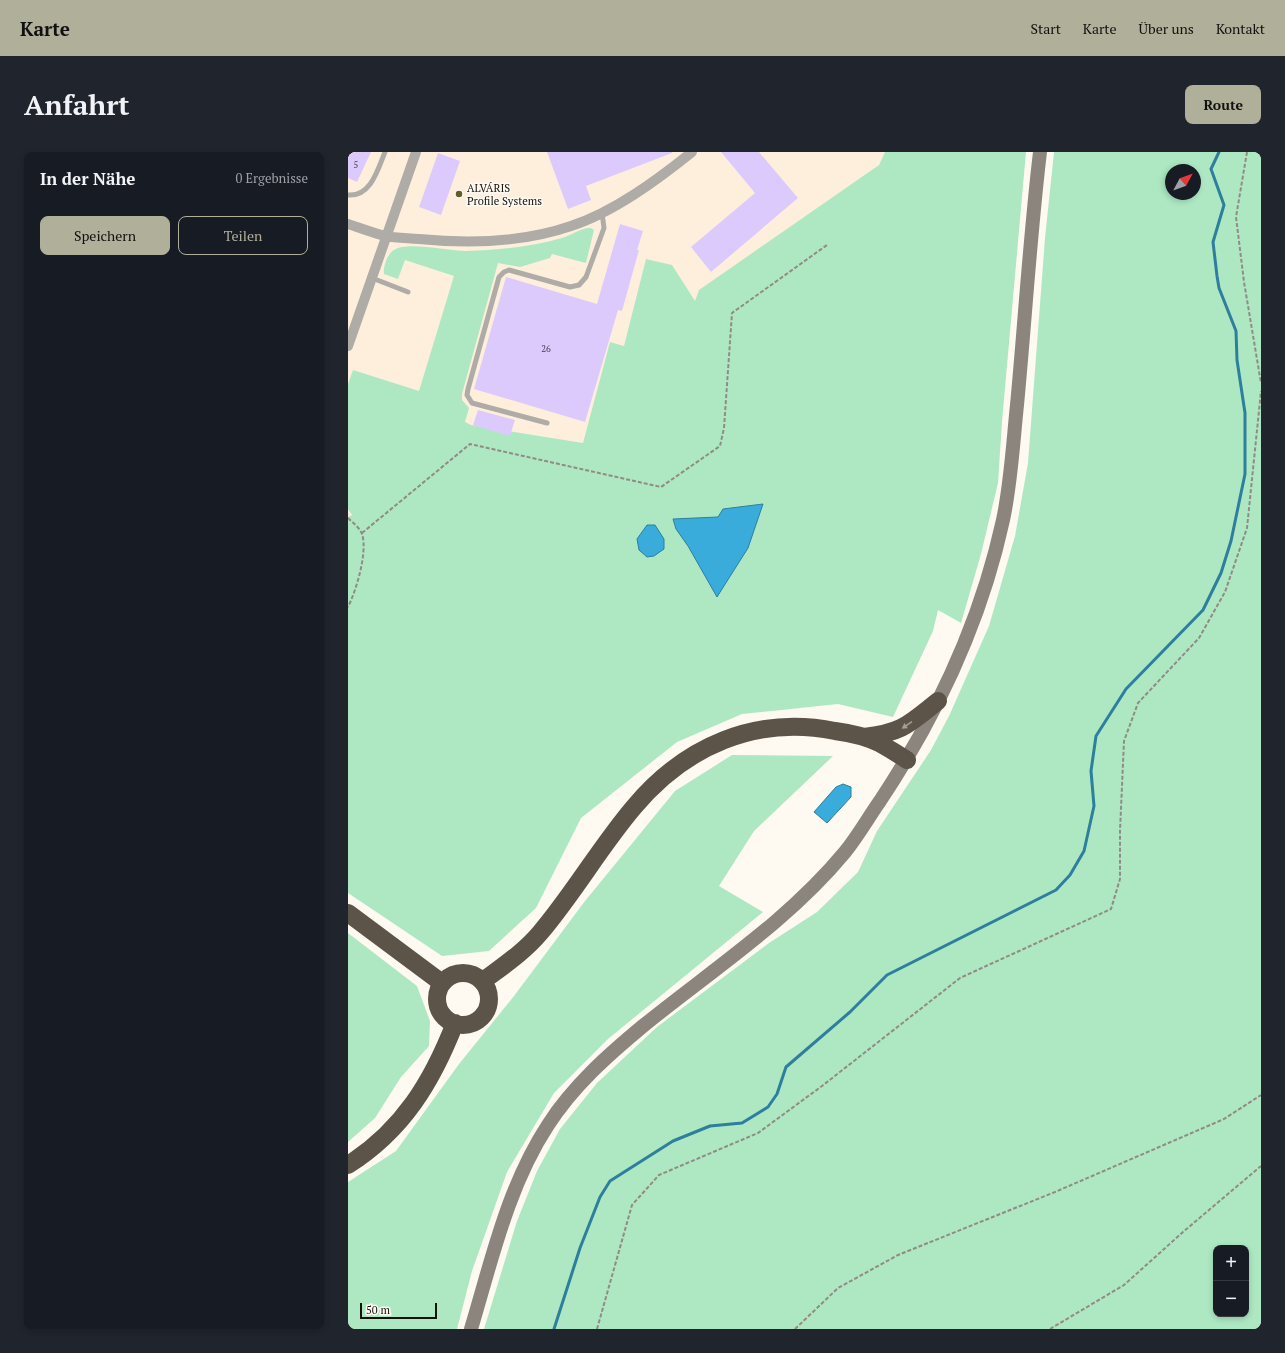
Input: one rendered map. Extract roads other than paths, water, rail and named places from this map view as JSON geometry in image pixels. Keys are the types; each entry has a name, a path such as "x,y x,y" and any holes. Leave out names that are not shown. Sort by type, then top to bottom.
{"highway":[{"path":"863,737 883,735 898,731 938,701"},
{"path":"483,981 522,952 540,933 634,806 682,761 720,741 760,729 787,726 824,728 878,742 907,760"},
{"path":"348,913 442,983"},
{"path":"462,972 474,975 483,981 489,994 488,1007 482,1017 472,1024 464,1025 446,1019 438,1009 436,999 442,983 449,976 462,972"},
{"path":"348,1165 391,1132 424,1090 455,1023"}],"main road":[{"path":"471,1329 503,1221 516,1185 537,1143 563,1104 597,1066 619,1046 796,904 847,850 907,760 956,665 971,629 992,562 1004,517 1014,439 1040,152"}],"street":[{"path":"348,346 416,152"},
{"path":"348,224 386,236 454,243 489,242 523,238 571,226 602,212 619,203 664,174 692,152"}],"lane":[{"path":"348,195 357,196 365,190 375,178 385,152"},
{"path":"547,423 472,403 467,395 468,389 498,277 509,270 570,287 579,285 586,277 599,245 604,228 602,212"},
{"path":"371,278 408,292"}],"water":[{"path":"763,504 748,548 717,597 688,546 676,529 673,519 718,517 723,509"},
{"path":"647,525 655,525 664,539 664,549 654,556 647,557 639,550 637,539"},
{"path":"843,784 851,787 851,797 827,823 814,812 836,787"}],"waterway":[{"path":"554,1329 580,1248 600,1197 610,1181 673,1141 710,1126 742,1123 768,1107 777,1094 786,1067 850,1012 887,975 1056,890 1070,875 1084,851 1094,806 1091,771 1096,736 1126,689 1203,610 1221,573 1231,541 1245,474 1245,413 1237,360 1236,331 1219,288 1213,242 1224,205 1211,169 1219,152"}],"place":[{"name":"ALVÁRIS Profile Systems","path":"459,194"}]}
